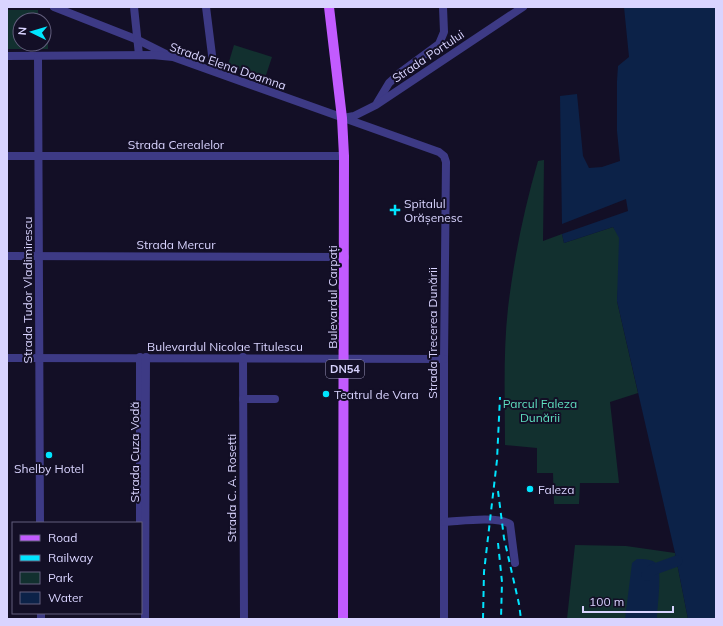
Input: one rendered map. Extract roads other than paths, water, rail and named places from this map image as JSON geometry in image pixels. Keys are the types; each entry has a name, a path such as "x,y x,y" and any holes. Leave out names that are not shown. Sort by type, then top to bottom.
{"main road":[{"name":"DN54","path":"329,7 342,118"},
{"name":"Bulevardul Carpați","path":"342,118 345,257 343,619"}],"street":[{"path":"54,7 138,40 173,58"},
{"path":"134,7 139,55"},
{"path":"206,7 214,72"},
{"path":"376,105 393,79 439,44 444,32 443,7"},
{"name":"Strada Portului","path":"342,118 354,116 376,105 523,7"},
{"name":"Strada Elena Doamna","path":"7,56 139,55 173,58 342,118"},
{"name":"Strada Tudor Vladimirescu","path":"38,56 40,522"},
{"name":"Strada Trecerea Dunării","path":"342,118 439,152 444,156 446,162 444,358 446,522 444,619"},
{"name":"Strada Cerealelor","path":"7,156 344,156"},
{"name":"Strada Mercur","path":"7,256 345,257"},
{"name":"Strada Cuza Vodă","path":"140,522 143,357"},
{"name":"Strada Cuza Vodă","path":"143,357 145,619"},
{"name":"Bulevardul Nicolae Titulescu","path":"7,358 444,358"},
{"name":"Strada C. A. Rosetti","path":"243,358 244,619"},
{"path":"243,399 275,399"},
{"path":"446,522 490,520 510,524 515,563"}],"water":[{"path":"624,7 716,7 716,619 688,619 675,553 617,301 619,238 613,227 564,243 562,234 628,211 626,199 562,224 560,96 577,94 583,156 589,168 602,167 620,161 617,131 618,66 629,57"},
{"path":"637,559 652,561 656,563 658,567 659,581 657,619 625,619 632,563"}],"waterway":[{"path":"647,575 652,570 677,561"}],"railway":[{"path":"483,619 484,572 497,460 500,397"},
{"path":"498,491 504,538 521,619"},
{"path":"498,543 502,582 501,619"}],"place":[{"name":"Spitalul Orășenesc","path":"395,210"},
{"name":"Teatrul de Vara","path":"326,394"},
{"name":"Shelby Hotel","path":"49,455"},
{"name":"Faleza","path":"530,489"}],"park label":[{"name":"Parcul Faleza Dunării","path":"540,410"}]}
